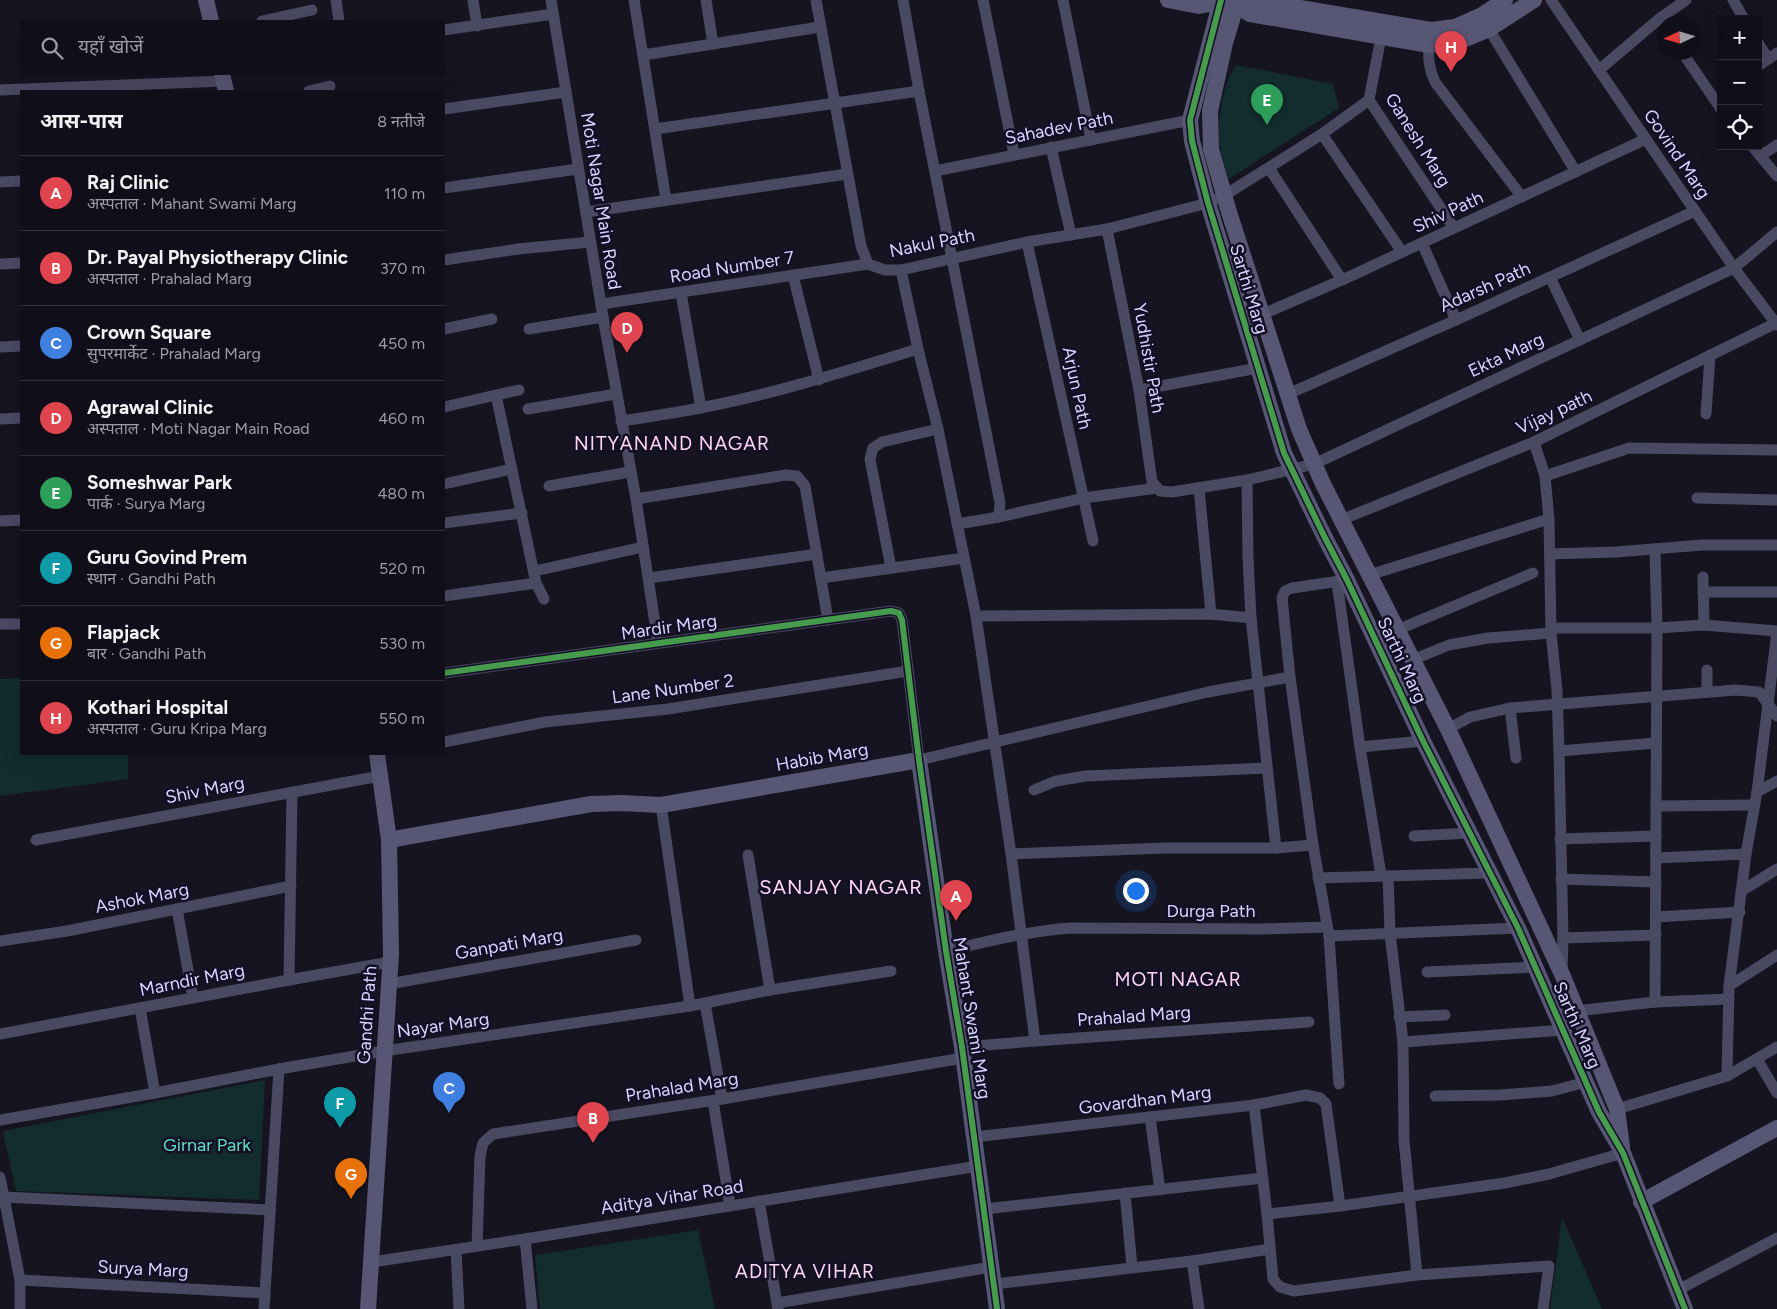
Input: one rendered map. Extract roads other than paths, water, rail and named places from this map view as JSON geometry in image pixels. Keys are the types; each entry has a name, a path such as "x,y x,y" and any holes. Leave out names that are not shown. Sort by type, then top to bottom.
{"street":[{"path":"206,0 211,20"},
{"path":"336,0 339,20"},
{"path":"473,0 477,26"},
{"name":"Moti Nagar Main Road","path":"551,0 590,242 636,499 658,643"},
{"path":"634,0 666,200"},
{"path":"706,0 713,44"},
{"name":"Nakul Path","path":"816,0 860,246 868,264 885,270 901,270 952,257 1107,229 1208,203 1225,195 1269,168 1322,134 1369,100"},
{"path":"903,0 919,91 1000,503 999,517"},
{"path":"983,0 1014,154"},
{"path":"1063,0 1091,140"},
{"path":"1168,0 1199,6 1253,0 1431,30 1455,27 1482,15 1505,0"},
{"path":"1226,2 1250,14 1429,45 1458,42 1489,29 1534,0"},
{"name":"Govind Marg","path":"1551,0 1734,268 1776,324"},
{"path":"1670,15 1686,0"},
{"path":"1733,0 1742,15"},
{"path":"1226,2 1226,43 1210,111 1211,149 1229,212 1300,429 1314,464 1341,520 1448,729 1562,974 1617,1109 1622,1153 1532,1178 1409,1197 1267,1214"},
{"name":"Sarthi Marg","path":"1226,2 1190,120 1192,141 1208,203 1284,453 1324,536 1342,581 1391,673 1423,741 1516,925 1606,1127 1622,1153 1685,1309"},
{"path":"267,20 312,10"},
{"path":"445,30 553,14"},
{"path":"643,55 820,27"},
{"path":"1599,70 1657,27"},
{"path":"1489,29 1576,172"},
{"name":"Ganesh Marg","path":"1381,37 1369,100 1454,228"},
{"path":"1429,45 1428,60 1435,82 1522,197"},
{"path":"1688,60 1716,94"},
{"path":"0,90 224,82"},
{"path":"313,90 330,86"},
{"path":"655,129 919,91"},
{"path":"445,109 566,92"},
{"name":"Sahadev Path","path":"935,171 1190,120"},
{"path":"1322,134 1402,252"},
{"name":"Shiv Path","path":"1263,314 1342,280 1646,140"},
{"path":"1760,156 1777,145"},
{"path":"1052,147 1071,234"},
{"path":"1755,150 1777,176"},
{"path":"1269,168 1342,280"},
{"path":"445,188 578,170"},
{"path":"586,212 846,174"},
{"path":"0,182 20,181"},
{"name":"Adarsh Path","path":"1288,394 1695,211"},
{"name":"Yudhistir Path","path":"1107,229 1138,390 1152,482 1158,490"},
{"name":"Ekta Marg","path":"957,524 999,517 1084,498 1158,490 1172,492 1200,488 1247,480 1314,464 1734,268 1777,232"},
{"path":"445,260 518,249 590,242"},
{"name":"Arjun Path","path":"1028,242 1093,541"},
{"path":"1422,243 1456,320"},
{"path":"0,264 20,263"},
{"name":"Road Number 7","path":"601,304 868,264"},
{"path":"901,270 938,429 976,616 1011,854 1035,1040"},
{"path":"793,275 819,380"},
{"path":"1550,277 1580,340"},
{"path":"681,293 701,408"},
{"path":"529,329 603,317"},
{"path":"445,328 492,319"},
{"name":"Vijay path","path":"1341,520 1534,442 1646,388 1710,354 1776,324"},
{"path":"0,347 20,346"},
{"path":"621,421 701,408 819,380 918,349"},
{"path":"1706,414 1710,354"},
{"path":"1138,390 1258,368"},
{"path":"445,407 520,390"},
{"path":"528,409 616,394"},
{"path":"496,395 535,571 536,583 544,599"},
{"path":"0,419 20,418"},
{"path":"891,568 870,459 873,448 882,442 938,429"},
{"path":"1534,442 1545,476 1549,519 1551,631 1558,751 1562,974"},
{"path":"1545,476 1630,448 1777,450"},
{"path":"445,484 512,469"},
{"path":"549,486 630,472"},
{"path":"636,499 786,475 797,476 805,486 828,620"},
{"path":"1247,480 1248,558 1257,682 1276,848"},
{"path":"1200,488 1211,614"},
{"path":"1697,498 1777,500"},
{"path":"445,523 522,513"},
{"path":"1369,575 1549,519"},
{"path":"0,521 20,520"},
{"path":"1550,554 1616,552 1702,545 1777,546"},
{"path":"535,571 644,548"},
{"path":"1655,549 1657,628 1655,1002"},
{"path":"649,578 817,554"},
{"path":"821,578 964,558"},
{"path":"1397,630 1533,573"},
{"path":"1703,577 1704,625"},
{"path":"1339,1084 1332,933 1318,878 1313,845 1290,677 1282,598 1285,591 1292,588 1342,581 1360,747 1385,876 1402,1042 1404,1140 1417,1275"},
{"path":"445,596 536,583"},
{"path":"1703,592 1777,592"},
{"name":"Mardir Marg","path":"445,673 891,611 899,613"},
{"name":"Mahant Swami Marg","path":"899,613 902,620 919,760 985,1209 997,1309"},
{"path":"976,616 1211,614 1252,618"},
{"path":"0,624 20,624"},
{"path":"1391,673 1412,660 1449,645 1488,638 1551,631 1704,625 1777,631 1757,792 1746,854 1743,890 1729,986 1727,1076"},
{"path":"1707,670 1707,692"},
{"name":"Lane Number 2","path":"445,742 545,722 668,708 908,672"},
{"name":"Habib Marg","path":"389,840 591,804 661,805 919,760 1257,682 1290,677"},
{"path":"1448,729 1470,717 1510,708 1736,690 1759,692 1777,716"},
{"path":"1510,708 1516,758"},
{"path":"1360,747 1423,741"},
{"path":"1558,751 1656,743"},
{"name":"Gandhi Path","path":"368,1309 390,962 391,899 389,840 380,776 381,755"},
{"path":"1034,790 1056,781 1086,776 1267,768"},
{"name":"Shiv Marg","path":"36,840 380,776"},
{"path":"1757,792 1777,781"},
{"path":"289,980 292,792"},
{"path":"661,805 690,1006"},
{"path":"1656,806 1754,805"},
{"path":"1414,836 1469,833"},
{"path":"1560,839 1656,836"},
{"path":"1011,854 1165,848 1276,848 1313,845"},
{"path":"1656,858 1746,854"},
{"path":"748,855 770,990"},
{"path":"1743,890 1777,869"},
{"path":"1318,878 1489,873"},
{"path":"1561,879 1656,882"},
{"name":"Ashok Marg","path":"0,941 67,931 291,886"},
{"path":"177,909 194,998"},
{"path":"1656,917 1740,912"},
{"path":"1516,925 1536,918"},
{"name":"Durga Path","path":"946,950 1020,934 1071,928 1260,929 1332,933 1390,933 1516,925"},
{"path":"1562,938 1656,935"},
{"name":"Ganpati Marg","path":"389,984 636,940"},
{"path":"1729,986 1777,955"},
{"name":"Marndir Marg","path":"0,1034 390,962"},
{"path":"1427,972 1535,967"},
{"name":"Nayar Marg","path":"0,1120 384,1051 704,1004 770,990 891,971"},
{"path":"1576,1011 1655,1002 1729,998"},
{"path":"704,1004 718,1100 730,1205"},
{"path":"140,1008 155,1093"},
{"path":"1399,1017 1446,1015"},
{"name":"Prahalad Marg","path":"477,1246 480,1156 483,1143 493,1134 718,1100 1035,1040 1309,1022"},
{"path":"1402,1042 1563,1030"},
{"path":"1617,1109 1727,1076 1777,1047"},
{"path":"1757,1060 1777,1094"},
{"path":"264,1309 279,1069"},
{"path":"1435,1096 1500,1096 1552,1090 1586,1082"},
{"name":"Govardhan Marg","path":"974,1137 1254,1105 1306,1096 1320,1098 1326,1104 1340,1206"},
{"path":"1254,1105 1273,1278 1280,1288 1294,1291 1417,1275 1549,1266 1542,1309"},
{"path":"1150,1117 1160,1190"},
{"path":"1641,1202 1777,1128"},
{"name":"Aditya Vihar Road","path":"372,1262 978,1166"},
{"path":"0,1177 20,1280 20,1309"},
{"path":"985,1209 1263,1178"},
{"path":"1125,1194 1132,1267"},
{"path":"4,1197 270,1210"},
{"path":"759,1201 778,1306 991,1266"},
{"path":"1678,1290 1777,1238"},
{"path":"526,1239 532,1309"},
{"path":"994,1284 1192,1261 1270,1249"},
{"path":"456,1250 459,1309"},
{"path":"1192,1261 1199,1309"},
{"name":"Surya Marg","path":"20,1280 265,1293"}],"place":[{"name":"Kothari Hospital","path":"1451,72"},
{"name":"Someshwar Park","path":"1267,125"},
{"name":"Agrawal Clinic","path":"627,353"},
{"name":"Raj Clinic","path":"956,921"},
{"name":"Crown Square","path":"449,1113"},
{"name":"Guru Govind Prem","path":"340,1128"},
{"name":"Dr. Payal Physiotherapy Clinic","path":"593,1143"},
{"name":"Flapjack","path":"351,1199"}],"district":[{"name":"NITYANAND NAGAR","path":"672,443"},
{"name":"SANJAY NAGAR","path":"841,887"},
{"name":"MOTI NAGAR","path":"1178,979"},
{"name":"ADITYA VIHAR","path":"805,1271"}],"park label":[{"name":"Girnar Park","path":"207,1145"}]}
